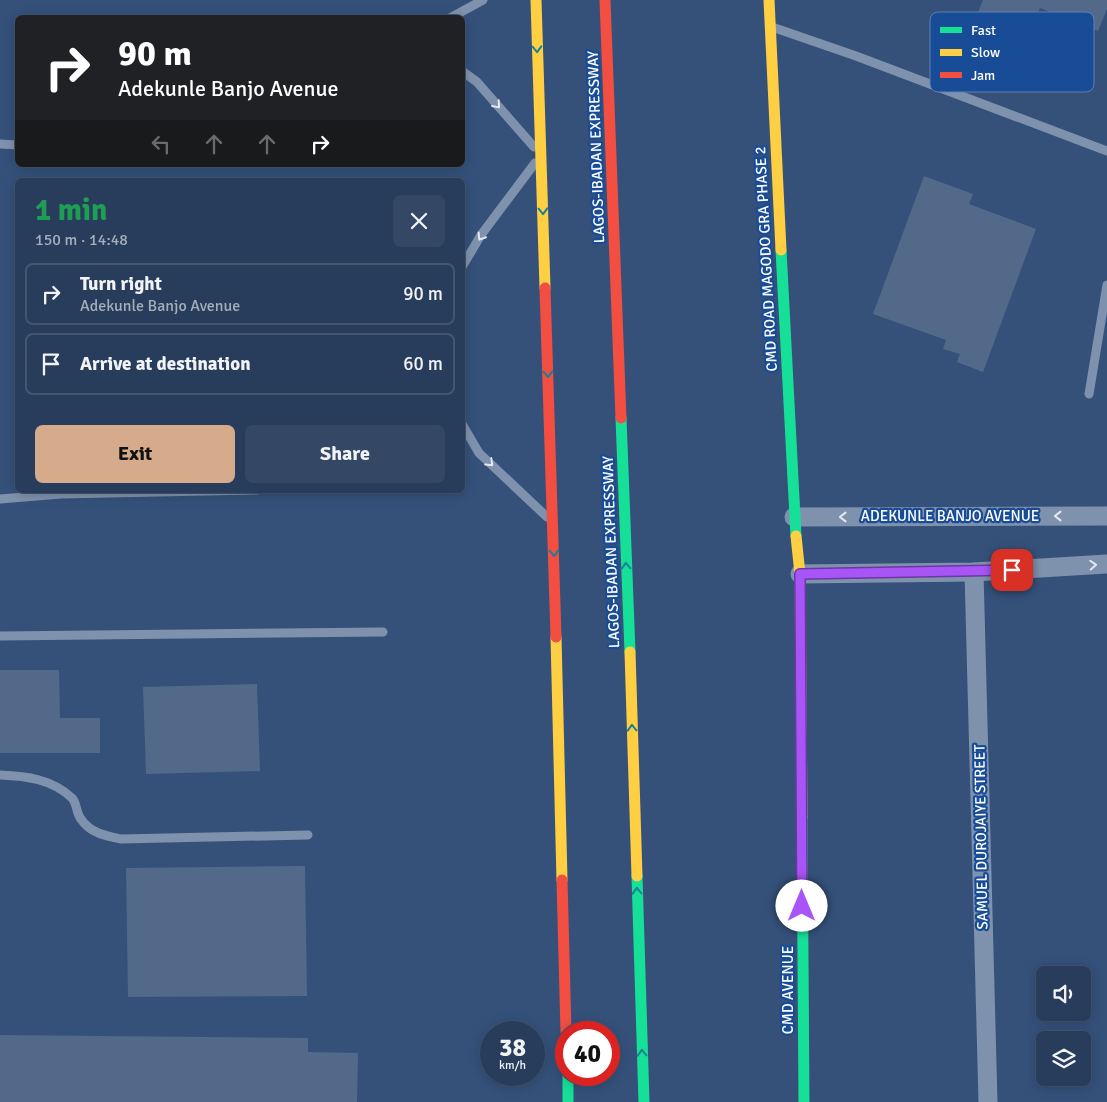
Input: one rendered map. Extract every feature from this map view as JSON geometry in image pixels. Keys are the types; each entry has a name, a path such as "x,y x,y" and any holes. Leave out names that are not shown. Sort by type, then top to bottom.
{"main road":[{"path":"536,0 553,522 566,1021"},
{"name":"LAGOS-IBADAN EXPRESSWAY","path":"605,0 628,601 644,1102"},
{"name":"CMD ROAD MAGODO GRA PHASE 2","path":"769,0 794,517"},
{"name":"CMD AVENUE","path":"794,517 800,574 804,1102"},
{"path":"568,1086 568,1102"}],"street":[{"name":"ADEKUNLE BANJO AVENUE","path":"794,517 1107,516"},
{"path":"800,574 974,572 1107,564"},
{"name":"SAMUEL DUROJAIYE STREET","path":"974,572 988,1102"}],"lane":[{"path":"456,15 483,0"},
{"path":"770,26 930,84"},
{"path":"465,72 477,82 541,155 500,208 465,262"},
{"path":"951,92 1107,151"},
{"path":"0,144 15,145"},
{"path":"1089,394 1107,285"},
{"path":"465,429 479,453 553,522"},
{"path":"0,499 61,494 110,493"},
{"path":"0,636 383,632"},
{"path":"0,775 35,778 51,784 73,799 81,819 98,834 121,839 308,835"}],"building":[{"path":"983,0 1107,0 1107,9 1098,31 1094,29 1094,12 1050,12 1040,8 1038,12 978,12"},
{"path":"924,176 973,194 969,204 1036,229 983,372 957,362 960,354 943,349 946,340 873,314"},
{"path":"0,670 59,670 60,718 100,718 100,753 0,753"},
{"path":"257,684 260,771 146,774 143,687"},
{"path":"305,866 307,996 128,997 126,868"},
{"path":"0,1035 308,1038 308,1052 358,1053 357,1102 0,1102"}],"traffic: fast":[{"path":"781,250 796,536"},
{"path":"621,418 630,652"},
{"path":"802,817 804,1102"},
{"path":"637,876 644,1102"},
{"path":"568,1086 568,1102"}],"traffic: slow":[{"path":"536,0 545,288"},
{"path":"769,0 781,250"},
{"path":"796,536 800,574 802,817"},
{"path":"556,637 562,880"},
{"path":"630,652 637,876"}],"traffic: jam":[{"path":"605,0 621,418"},
{"path":"545,288 556,637"},
{"path":"562,880 566,1021"}],"route":[{"path":"802,906 800,574 1012,570"}]}
